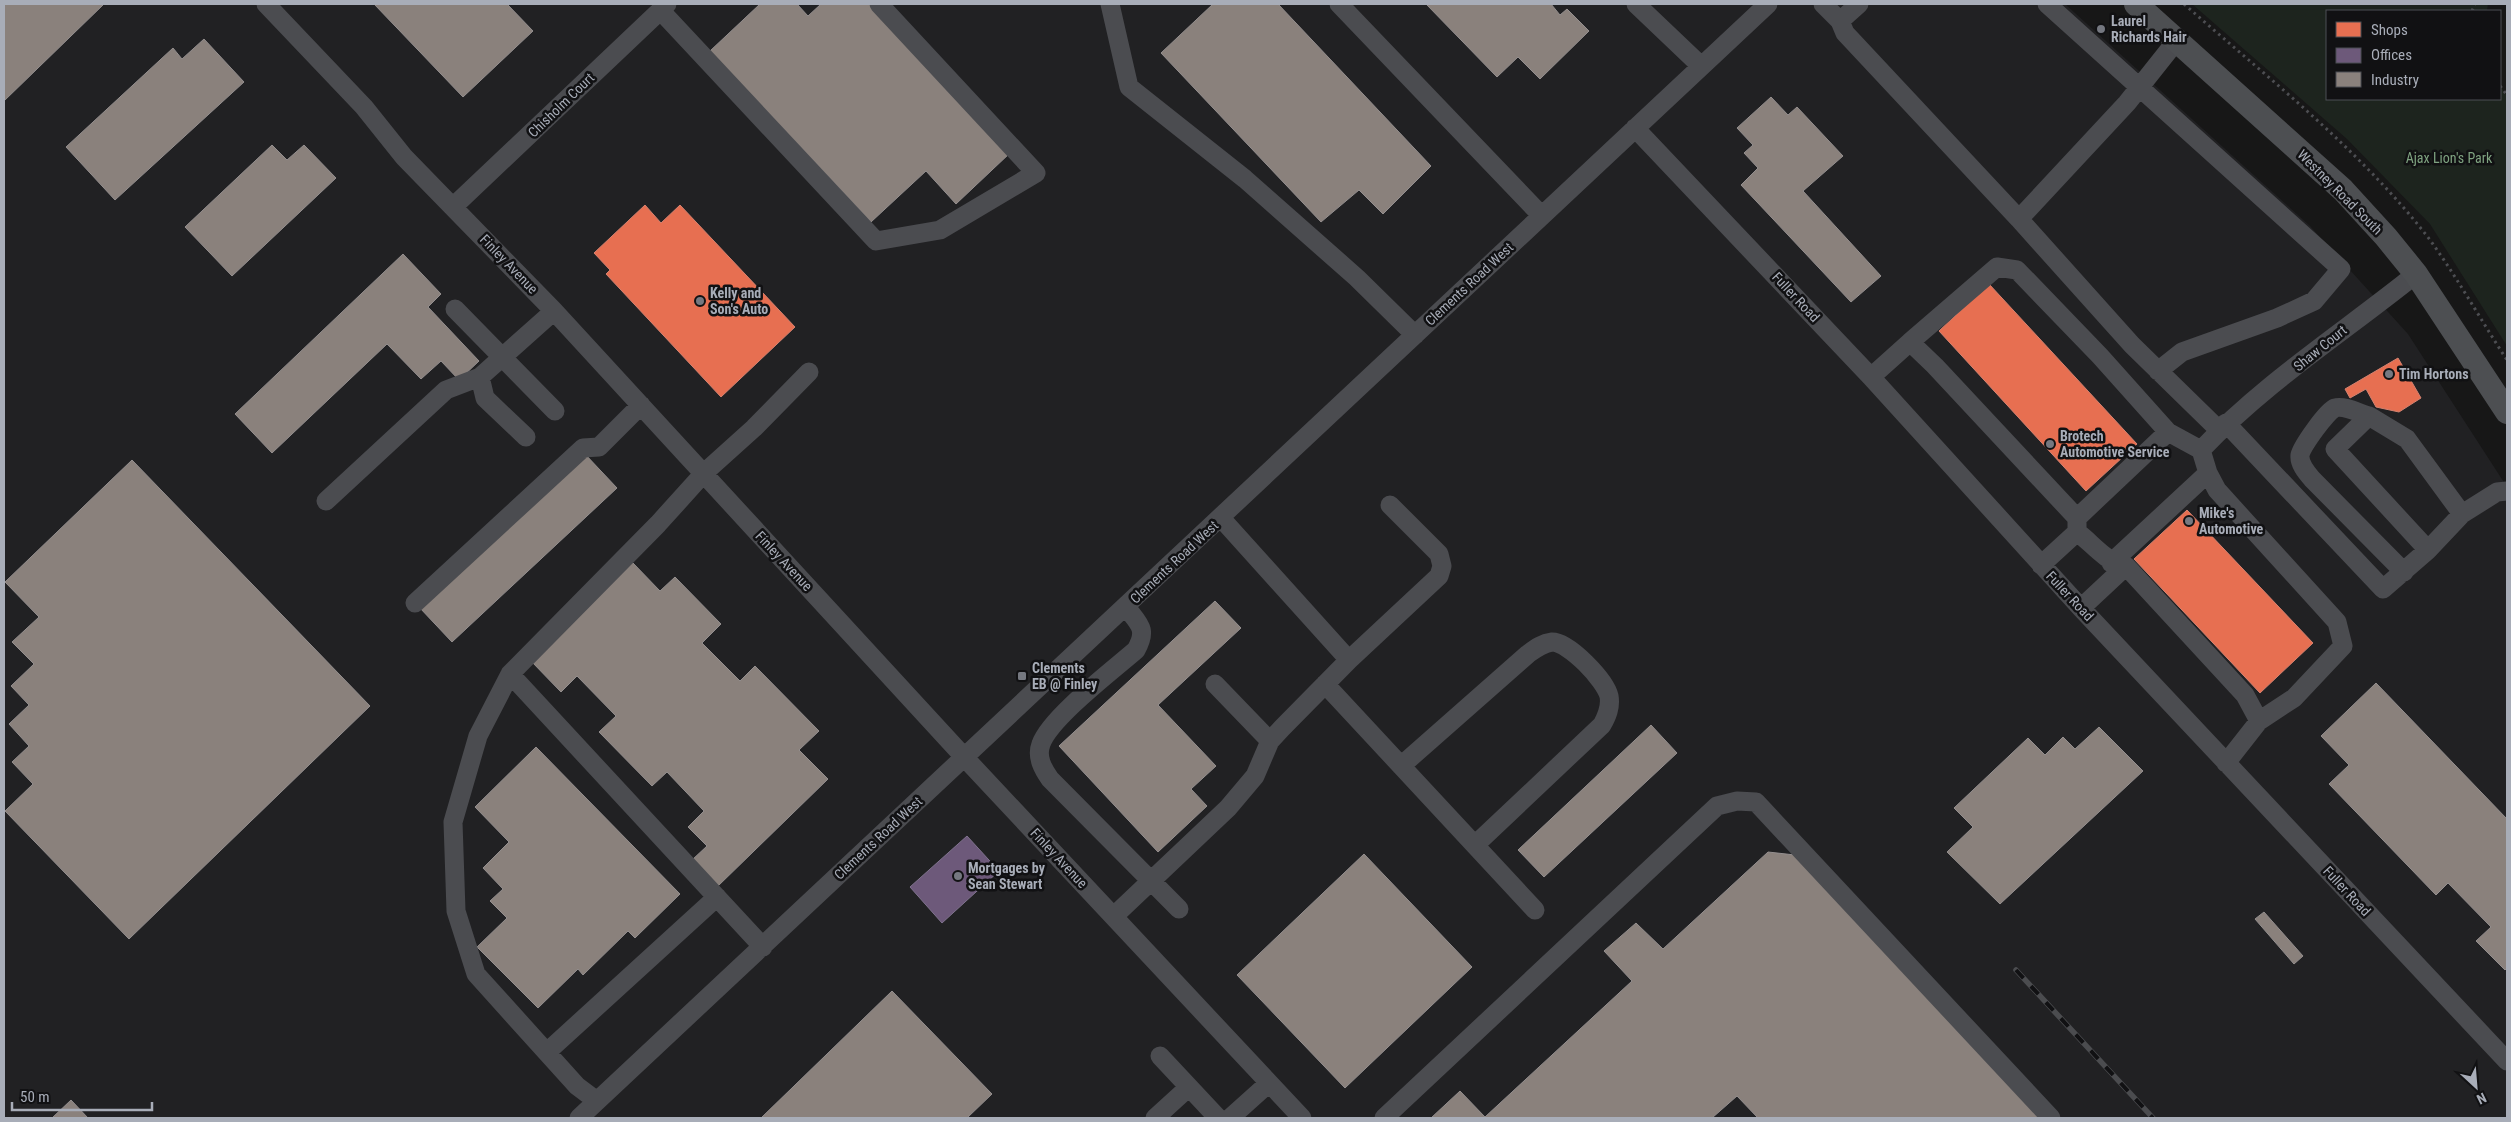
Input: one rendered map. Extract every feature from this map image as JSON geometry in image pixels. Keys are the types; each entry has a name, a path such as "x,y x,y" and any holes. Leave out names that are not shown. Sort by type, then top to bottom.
{"main road":[{"name":"Westney Road South","path":"2136,4 2343,190 2386,237 2416,274 2507,412"}],"street":[{"name":"Finley Avenue","path":"266,4 364,107 404,157 454,206 554,311 965,758 1302,1118"},
{"path":"664,7 876,241 940,230 1036,173 879,4"},
{"path":"1110,4 1129,87 1245,179 1357,278 1414,335"},
{"path":"1339,4 1542,216"},
{"path":"1636,4 1700,65"},
{"path":"1823,4 1840,21 1845,34 2019,219 2132,345 2158,371 2223,427 2383,589 2428,550 2462,514 2497,492 2507,491"},
{"path":"1840,21 1859,4"},
{"path":"2047,4 2341,269 2314,301 2277,318 2182,352 2158,371"},
{"name":"Clements Road West","path":"579,1118 1221,518 1764,5"},
{"name":"Chisholm Court","path":"454,206 664,7"},
{"path":"2019,219 2127,103 2176,40"},
{"name":"Fuller Road","path":"1635,128 1871,377 2080,608 2507,1061"},
{"path":"1871,377 1997,267 2017,270 2100,356 2168,432 2201,450 2208,473 2217,490 2337,622 2343,646 2294,698 2259,721 2226,763"},
{"name":"Shaw Court","path":"2201,450 2223,427 2354,320 2416,274"},
{"path":"455,309 555,411"},
{"path":"326,501 446,390 480,377 554,311"},
{"path":"1910,342 1935,366 2096,546 2119,564 2245,695 2259,721"},
{"path":"597,1101 577,1086 476,974 456,911 453,822 478,736 510,674 658,524 704,473 754,428 809,372"},
{"path":"480,377 485,398 526,437"},
{"path":"415,603 584,448 599,447 641,406"},
{"path":"2404,572 2312,479 2301,463 2300,454 2328,413 2334,408 2340,408 2369,416 2407,439 2462,514"},
{"path":"2369,416 2335,449 2428,550"},
{"path":"2041,564 2168,432"},
{"path":"2080,608 2119,564 2208,473"},
{"path":"1114,916 1228,808 1254,776 1270,742 1325,684 1439,576 1442,566 1439,554 1390,505"},
{"path":"1221,518 1349,660"},
{"path":"1126,607 1140,624 1143,635 1141,642 1136,650 1062,716 1046,734 1040,745 1039,756 1042,769 1050,779 1179,909"},
{"path":"1401,766 1528,654 1542,645 1554,642 1566,645 1578,656 1603,684 1609,696 1609,712 1602,725 1475,845"},
{"path":"510,674 763,947"},
{"path":"1215,684 1270,742"},
{"path":"1325,684 1535,910"},
{"path":"1384,1118 1717,806 1737,801 1756,802 2051,1118"},
{"path":"547,1052 717,897"},
{"path":"1160,1056 1218,1118"},
{"path":"1230,1118 1269,1083"},
{"path":"1155,1118 1189,1087"}],"shaded area":[{"path":"4,4 2065,4 2310,226 2408,334 2507,487 2507,1118 4,1118"}],"green space":[{"name":"Ajax Lion's Park","path":"2192,4 2488,4 2487,10 2326,10 2326,100 2501,100 2501,87 2507,96 2507,346 2430,224 2347,139"}],"building: Shops":[{"name":"Kelly and Son's Auto","path":"645,205 661,223 680,205 795,327 721,397 606,274 610,270 594,253"},
{"path":"1989,284 2137,444 2086,491 1939,331"},
{"name":"Tim Hortons","path":"2398,358 2421,398 2399,412 2376,407 2366,389 2350,398 2345,389"},
{"path":"2187,510 2313,643 2260,693 2134,559"}],"building: Offices":[{"path":"967,836 999,871 942,923 910,887"}],"building: Industry":[{"path":"4,4 104,4 4,101"},
{"path":"374,4 507,4 533,31 463,97"},
{"path":"760,4 797,4 808,16 821,4 869,4 1010,153 956,204 926,171 871,222 710,51"},
{"path":"1213,4 1278,4 1431,166 1383,214 1359,190 1321,222 1161,53"},
{"path":"1426,4 1551,4 1560,15 1567,9 1589,31 1540,79 1518,57 1497,77"},
{"path":"204,39 244,82 115,200 66,147 173,48 182,59"},
{"path":"1771,97 1788,115 1797,107 1843,156 1803,191 1881,276 1851,302 1741,185 1758,168 1744,153 1753,145 1737,128"},
{"path":"272,145 287,160 304,145 336,178 232,276 185,227"},
{"path":"403,254 441,294 428,307 479,361 459,380 441,361 421,379 387,344 272,453 235,414"},
{"path":"584,453 617,488 452,642 419,607"},
{"path":"132,460 370,706 129,939 5,811 33,784 12,762 29,746 9,724 29,705 11,686 34,664 12,642 39,617 5,582"},
{"path":"632,562 660,591 675,577 721,624 702,643 740,681 755,666 819,731 799,750 828,779 717,887 692,860 707,846 688,827 704,811 667,772 652,786 599,732 616,716 577,676 561,692 531,661"},
{"path":"1215,601 1241,628 1158,705 1216,766 1191,789 1207,806 1158,852 1059,746"},
{"path":"2376,683 2507,819 2507,968 2505,970 2476,941 2491,927 2448,883 2436,895 2329,784 2349,765 2321,736"},
{"path":"1651,725 1677,753 1544,877 1518,850"},
{"path":"2099,727 2143,771 2000,904 1947,852 1973,827 1954,808 2028,738 2045,755 2063,737 2075,749"},
{"path":"536,747 680,894 635,938 628,931 583,975 578,969 538,1008 477,947 507,918 490,901 503,889 483,868 509,842 475,807"},
{"path":"1768,852 1795,855 2039,1118 1758,1118 1737,1096 1712,1118 1431,1118 1460,1091 1485,1117 1632,981 1604,951 1636,923 1663,949"},
{"path":"1364,854 1472,967 1345,1088 1237,975"},
{"path":"2264,912 2303,956 2294,964 2255,919"},
{"path":"892,991 992,1094 967,1118 761,1118"},
{"path":"71,1100 88,1118 52,1118"}],"railway":[{"path":"2016,970 2153,1118"}],"place":[{"name":"Laurel Richards Hair","path":"2101,29"},
{"name":"Kelly and Son's Auto","path":"700,301"},
{"name":"Tim Hortons","path":"2389,374"},
{"name":"Brotech Automotive Service","path":"2050,444"},
{"name":"Mike's Automotive","path":"2189,521"},
{"name":"Clements EB @ Finley","path":"1022,676"},
{"name":"Mortgages by Sean Stewart","path":"958,876"}]}
